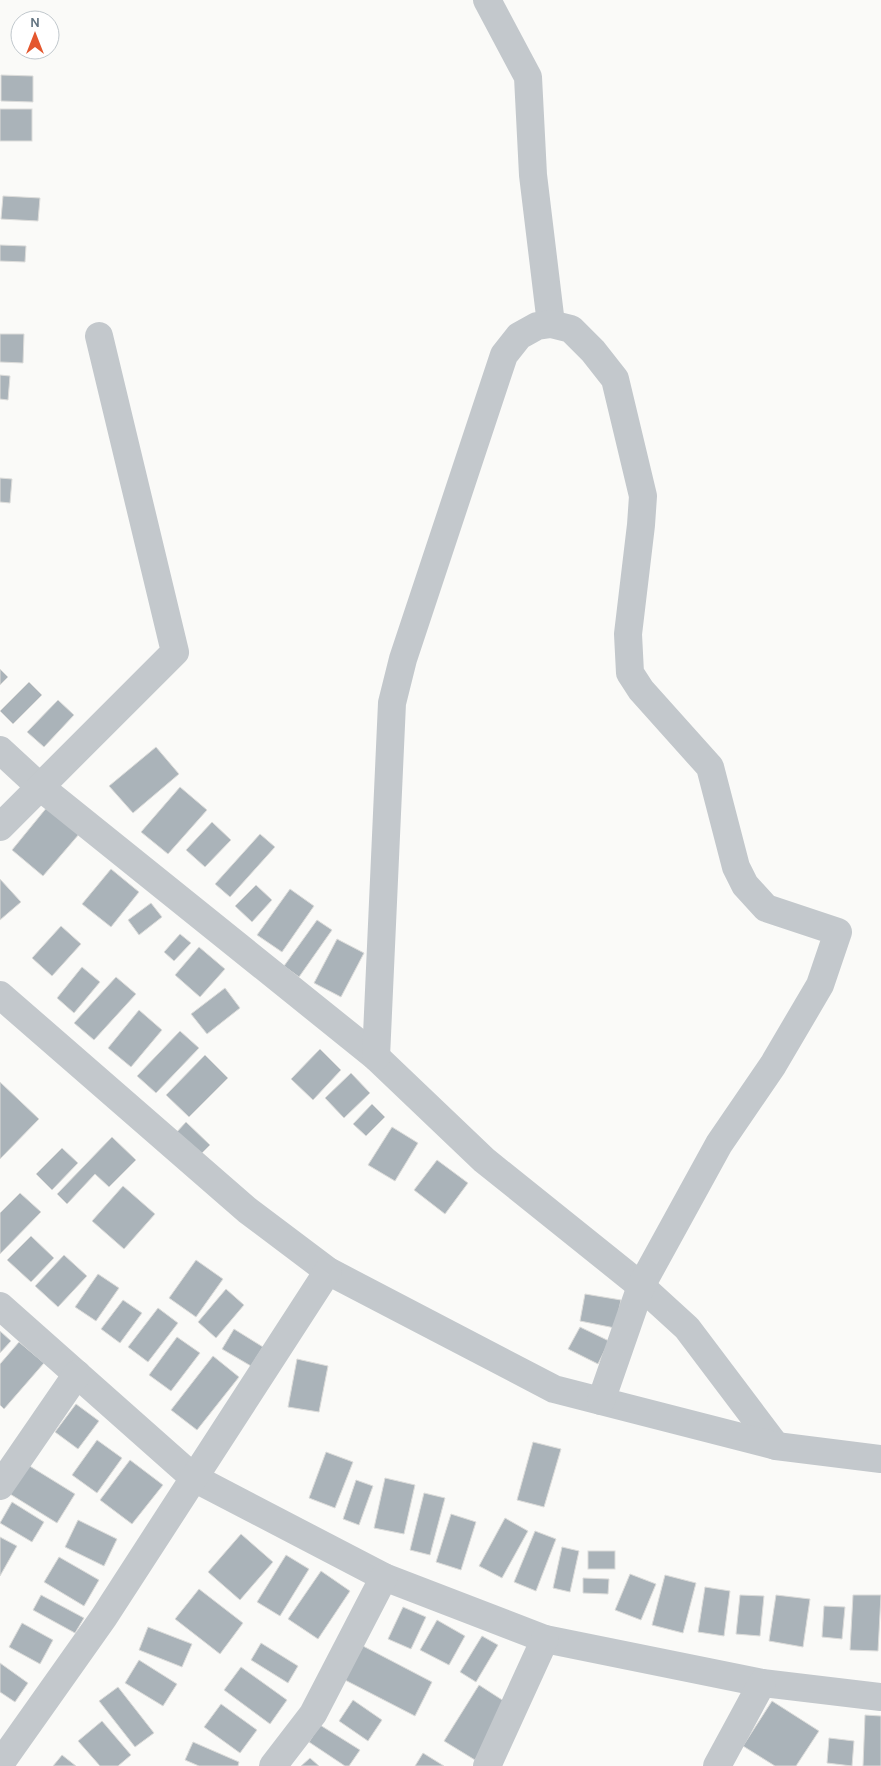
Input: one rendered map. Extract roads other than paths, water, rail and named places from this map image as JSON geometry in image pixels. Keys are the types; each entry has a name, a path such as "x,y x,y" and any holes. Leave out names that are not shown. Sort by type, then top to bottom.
{"street":[{"path":"487,0 528,77 533,175 551,324"},
{"path":"376,1057 392,703 400,668 504,355 519,336 537,326 551,324 571,329 593,351 614,379 642,488 642,525 628,634 630,673 642,690 710,767 736,867 745,885 766,908 838,932 820,985 773,1065 719,1144 642,1286 601,1401"},
{"path":"0,827 175,652 99,336"},
{"path":"0,750 39,786 376,1057 484,1160 642,1286 687,1328 776,1446"},
{"path":"0,995 247,1210 328,1271 554,1389 776,1446 881,1459"},
{"path":"0,1764 104,1617 328,1271"},
{"path":"0,1306 194,1478 384,1577 545,1639 762,1683 881,1697"},
{"path":"0,1486 77,1374"},
{"path":"274,1766 313,1714 384,1577"},
{"path":"487,1766 545,1639"},
{"path":"717,1766 762,1683"}]}
